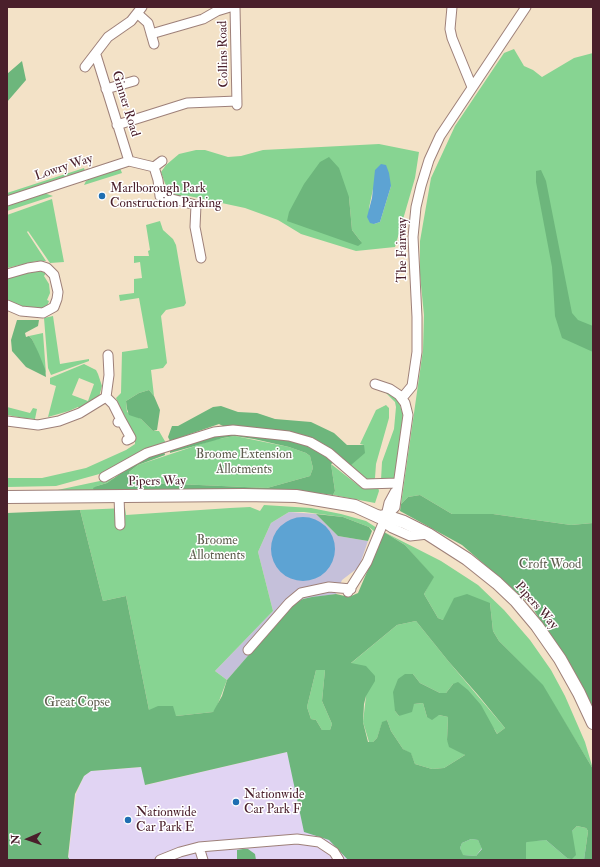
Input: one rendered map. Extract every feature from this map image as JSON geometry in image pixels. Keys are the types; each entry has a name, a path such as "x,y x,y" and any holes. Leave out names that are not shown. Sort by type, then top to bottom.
{"main road":[{"name":"Pipers Way","path":"7,497 287,495 381,510 386,516 404,522 428,534 484,572 507,593 531,618 568,671 593,723"}],"street":[{"name":"Collins Road","path":"151,34 203,19 217,11 230,7"},
{"name":"Collins Road","path":"117,125 188,102 237,103 235,7"},
{"path":"452,7 450,29 452,38 472,87"},
{"name":"The Fairway","path":"402,398 412,386 417,352 417,317 413,249 416,207 429,160 440,136 526,7"},
{"path":"85,67 96,55 108,37 132,21 140,10 148,23 154,44"},
{"name":"Ginner Road","path":"96,55 117,125 133,162"},
{"path":"106,89 134,81"},
{"path":"154,167 162,161"},
{"path":"133,162 154,167"},
{"name":"Lowry Way","path":"7,201 133,162"},
{"path":"154,167 158,180 160,196 196,205 195,227 201,258"},
{"path":"7,274 41,266 47,268 54,275 58,292 54,307 42,313 21,311 7,304"},
{"path":"106,397 109,375 108,355"},
{"path":"248,650 289,604 301,593 329,587 349,591 365,566 386,516 395,507 408,419 406,407 402,398 393,390 375,384"},
{"path":"106,397 113,404 120,421 131,438 127,440"},
{"path":"7,421 29,424 59,421 80,413 106,397"},
{"path":"104,477 147,453 214,432 233,430 289,436 310,442 329,453 365,484 398,486"},
{"path":"119,496 120,525"},
{"path":"160,860 180,852 199,847 288,839 310,840 327,846 339,860"},
{"path":"199,847 204,860"}],"shaded area":[{"path":"289,512 316,514 338,536 368,541 359,567 342,580 336,594 303,599 284,615 227,680 215,671 273,611 258,552 271,523"},
{"path":"287,752 289,758 563,814 593,860 68,860 76,794 84,776 91,771 142,767 146,785"}],"green space":[{"path":"514,49 524,66 533,70 542,77 574,58 593,53 593,523 571,525 493,514 452,514 420,495 408,497 401,504 423,350 424,315 420,275 420,241 431,178 455,126 504,53"},
{"path":"22,61 26,80 7,102 7,74"},
{"path":"379,144 419,152 415,178 395,247 356,251 301,234 278,220 245,208 189,196 173,196 168,192 161,172 166,165 179,154 196,150 205,150 228,157 241,156 263,150","holes":["304,184 349,197 352,230 362,243","391,186 380,222 374,224 369,208 373,189"]},
{"path":"329,157 339,168 349,197 352,230 362,243 358,246 287,221 289,212 304,184 320,162"},
{"path":"84,168 85,171 7,197 7,193"},
{"path":"120,168 122,173 84,185 86,181 91,178"},
{"path":"541,170 546,181 572,313 578,320 593,326 593,352 562,338 555,316 552,267 536,182 536,171"},
{"path":"44,193 53,196 7,211 7,205"},
{"path":"52,199 64,262 50,263 28,231 27,232 46,261 37,261 7,268 7,215"},
{"path":"160,221 163,230 173,239 176,245 186,303 184,306 166,310 161,316 167,363 163,368 151,370 154,396 149,390 139,393 126,401 127,412 141,419 153,431 159,431 166,443 103,473 56,486 7,487 7,478 42,478 86,468 126,450 135,444 135,437 116,398 121,393 122,352 148,348 139,298 120,301 119,295 134,293 134,279 142,278 140,262 134,263 134,256 149,256 148,251 150,250 146,225"},
{"path":"37,270 46,273 44,276 49,284 50,293 47,300 49,301 46,309 30,310 7,300 7,278"},
{"path":"53,316 60,364 89,359 89,361 51,375 48,368 44,318"},
{"path":"17,320 39,320 38,326 25,333 26,337 29,336 32,339 45,369 46,377 26,367 12,351 11,340"},
{"path":"43,333 46,374 32,339 29,336"},
{"path":"84,364 96,370 102,386 99,397 80,409 78,407 48,417 56,386 50,384 50,378","holes":["79,378 94,384 88,401 72,395"]},
{"path":"149,390 154,396 160,410 157,430 153,431 141,419 129,415 126,401 139,393"},
{"path":"383,390 398,399 403,415 395,477 393,479 381,480 382,462 394,429 396,407 395,402"},
{"path":"386,405 389,408 389,418 376,464 375,478 373,480 367,479 346,465 364,445 360,444 376,410"},
{"path":"221,406 238,412 257,413 275,419 311,422 334,433 347,445 364,445 365,453 351,465 346,465 339,460 331,464 335,491 333,495 292,490 94,491 93,488 107,483 141,459 164,451 165,455 138,465 129,472 131,482 267,488 310,476 313,468 310,456 306,453 289,447 254,439 235,436 223,438 170,453 170,450 225,427 219,424 170,441 168,437 172,426 178,426 213,407"},
{"path":"7,407 30,413 33,408 37,409 35,419 7,415"},
{"name":"Broome Extension Allotments","path":"235,436 289,447 306,453 310,456 313,468 310,476 267,488 131,482 129,472 138,465 213,440"},
{"path":"331,464 363,489 378,487 379,491 375,503 333,495 335,491"},
{"path":"114,478 107,483 97,486 94,491 48,492"},
{"name":"Croft Wood","path":"420,495 452,514 493,514 571,525 593,523 593,713 585,691 530,604 462,545 400,511 401,504 408,497"},
{"name":"Broome Allotments","path":"264,505 311,508 341,514 366,521 377,528 375,532 369,527 343,517 304,512 289,512 271,523 258,552 273,611 215,671 227,680 216,709 213,712 176,716 149,710 126,596 103,601 80,510 125,508 126,515 250,507 260,511"},
{"name":"Great Copse","path":"80,510 103,601 126,596 149,710 158,706 173,706 176,716 213,712 222,696 227,680 292,605 303,599 312,597 336,594 349,597 358,593 384,532 405,545 434,577 424,594 438,618 443,620 454,598 467,594 490,603 493,631 499,641 543,685 593,769 593,860 584,860 588,831 586,828 577,826 572,831 576,855 572,859 567,858 546,840 526,843 526,860 348,860 329,840 304,832 287,752 145,785 141,767 91,771 84,776 75,794 68,857 70,860 7,860 7,513","holes":["416,621 505,728 497,734 481,705 468,690 458,682 453,684 446,693 440,693 420,683 413,674 405,674 398,679 393,692 395,711 399,716 412,712 414,704 423,703 427,717 432,720 439,715 448,717 447,740 449,747 465,755 444,768 432,769 415,764 411,753 403,749 391,731 387,720 382,722 377,738 373,742 368,742 363,722 364,704 366,696 375,681 375,676 366,666 351,663 397,625","316,670 325,670 322,701 332,724 330,730 322,730 316,720 311,719 307,707","471,839 478,840 482,849 476,856 463,855 460,848 462,843"]},
{"path":"316,514 343,517 369,527 372,531 368,541 338,536"},
{"path":"384,532 441,561 478,585 504,610 530,640 551,670 565,696 585,742 593,769 542,685 499,641 493,631 490,603 443,620 438,618 424,594 433,577 405,545"},
{"path":"416,621 505,728 497,734 453,684 446,693 440,693 420,683 413,674 395,711 399,716 414,704 423,703 427,717 439,715 448,717 447,740 465,755 444,768 432,769 415,764 411,754 403,749 391,731 387,720 382,723 377,738 373,742 369,742 363,722 366,696 350,664 397,625"},
{"path":"316,670 325,670 322,701 332,724 330,730 322,730 316,720 311,719 307,707"},
{"path":"577,826 586,828 588,831 584,860 526,860 527,841 546,840 567,858 572,831"},
{"path":"471,839 478,840 482,848 476,856 462,855 460,848 462,843"},
{"path":"248,849 255,854 256,860 237,860 237,850"}],"water":[{"path":"381,164 386,165 391,186 380,222 374,224 370,223 367,217 372,198 375,170"},
{"path":"297,517 309,517 326,526 333,537 335,549 333,561 326,572 309,581 297,581 285,576 276,567 271,555 271,543 276,531 285,522"}],"place":[{"name":"Marlborough Park Construction Parking","path":"102,196"},
{"name":"Nationwide Car Park F","path":"236,802"},
{"name":"Nationwide Car Park E","path":"128,820"}]}
